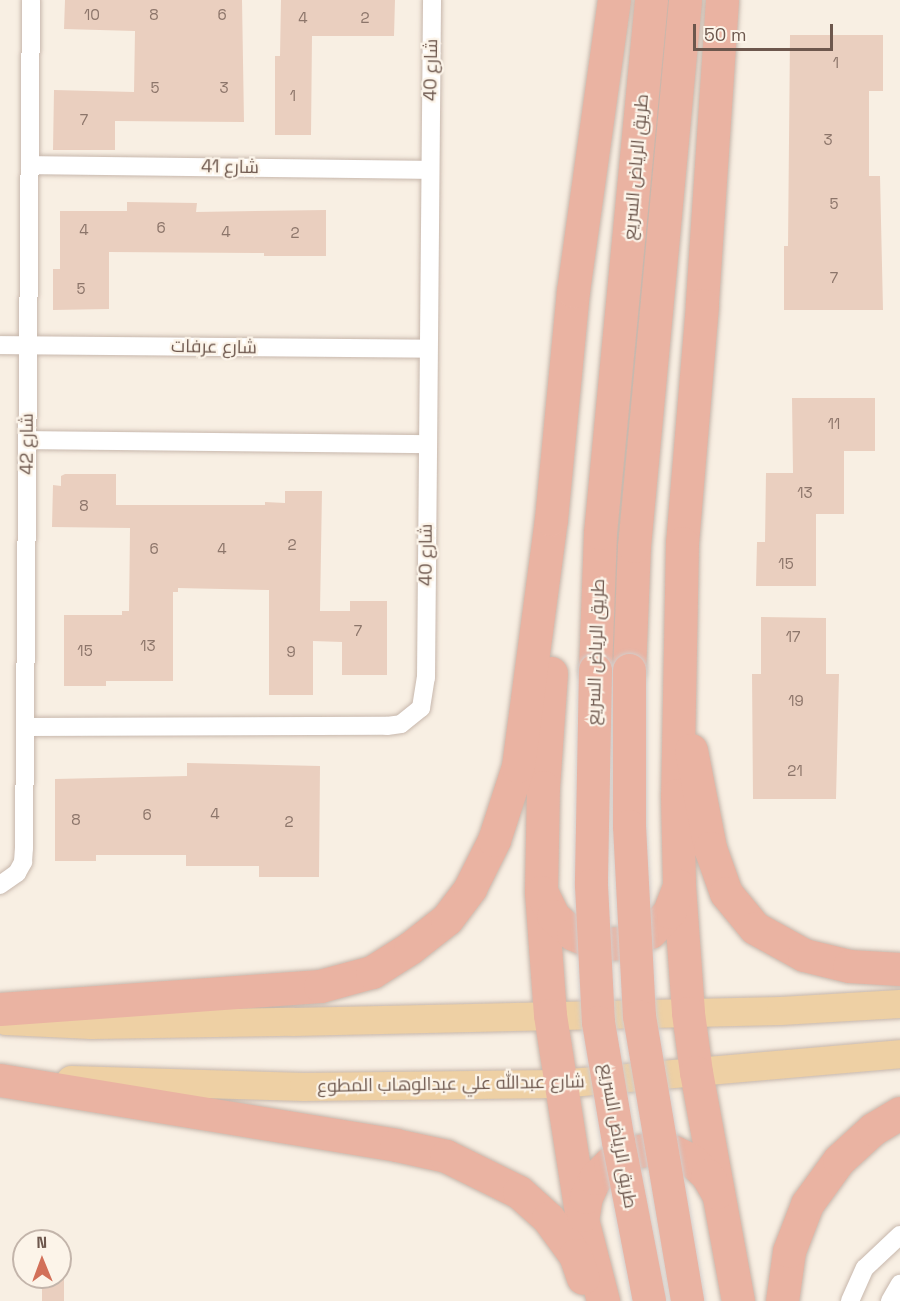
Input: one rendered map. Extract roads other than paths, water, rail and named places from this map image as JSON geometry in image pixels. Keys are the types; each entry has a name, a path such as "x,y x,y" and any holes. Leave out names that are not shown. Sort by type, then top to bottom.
{"highway":[{"path":"0,1009 320,986 372,972 447,919 470,888 494,840 518,766 551,519 573,291 614,0"},
{"name":"طريق الرياض السريع","path":"649,1301 598,1022 591,885 600,533 651,0"},
{"name":"طريق الرياض السريع","path":"685,0 634,546 629,670 629,826 639,1016 687,1301"},
{"path":"722,0 702,305 682,543 679,886 688,1013 696,1072 738,1301"},
{"path":"551,519 554,626 543,787 541,892 550,1016 559,1084 582,1219 603,1301"},
{"path":"679,689 710,848 726,893 755,928 804,955 849,966 900,969"},
{"path":"541,892 553,916 573,934 598,944 625,943 650,932 669,912 679,886"},
{"path":"0,1079 396,1145 446,1156 519,1192 548,1218 575,1255 591,1301"},
{"path":"782,1301 789,1251 807,1204 838,1160 873,1129 900,1113"},
{"path":"582,1219 586,1197 595,1178 610,1163 629,1153 650,1149 672,1151 691,1160 707,1175 718,1193"}],"main road":[{"path":"0,1020 116,1024 688,1013 900,1004"},
{"name":"شارع عبدالله علي عبدالوهاب المطوع","path":"0,1079 303,1087 559,1084 900,1054"}],"street":[{"name":"شارع 42","path":"4,884 23,862 31,0"},
{"name":"شارع 40","path":"25,727 387,726 401,724 411,719 421,708 425,694 432,0"},
{"name":"شارع 41","path":"30,165 430,170"},
{"name":"شارع عرفات","path":"0,345 427,350"},
{"path":"27,440 426,444"},
{"path":"850,1301 865,1268 900,1235"},
{"path":"890,1301 900,1284"}]}
